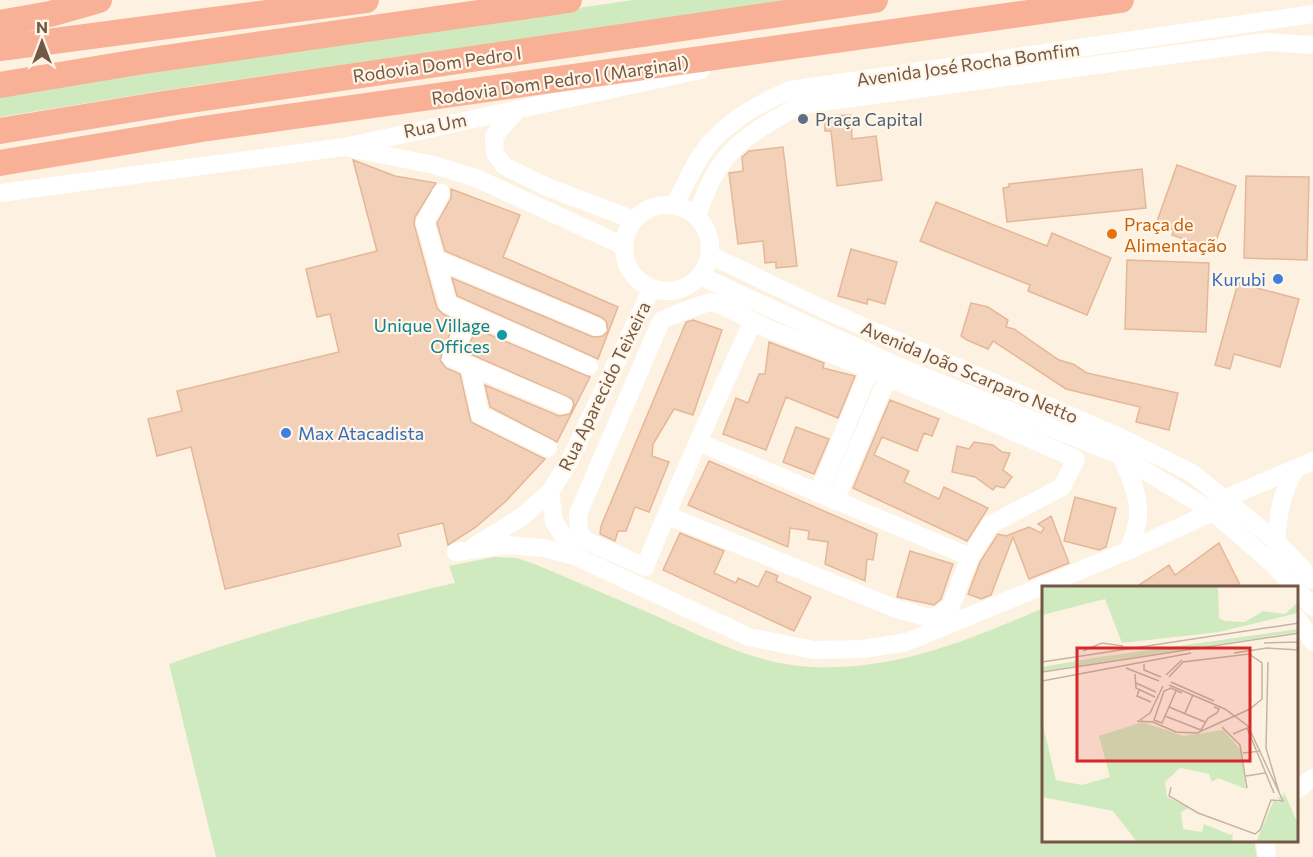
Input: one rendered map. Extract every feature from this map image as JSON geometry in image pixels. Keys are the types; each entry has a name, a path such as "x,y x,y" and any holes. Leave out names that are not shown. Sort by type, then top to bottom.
{"highway":[{"path":"0,23 50,14 99,0"},
{"path":"0,48 366,0"},
{"path":"0,85 144,61 568,0"},
{"name":"Rodovia Dom Pedro I","path":"0,131 182,101 875,0"},
{"name":"Rodovia Dom Pedro I (Marginal)","path":"0,163 202,129 1121,0"}],"street":[{"name":"Avenida José Rocha Bomfim","path":"674,205 711,142 733,121 790,90 1313,14"},
{"name":"Rua Um","path":"0,193 344,147 867,35"},
{"name":"Avenida José Rocha Bomfim","path":"696,216 711,180 729,152 762,127 800,105 1266,42 1313,45"},
{"path":"518,109 494,136 495,153 504,166 547,188 634,220"},
{"path":"344,147 434,165 476,178 624,246"},
{"path":"441,193 425,222 438,260 448,304 589,366"},
{"path":"659,205 674,205 696,216 708,234 710,255 700,276 678,289 652,288 631,272 624,246 626,232 645,210 659,205"},
{"name":"Avenida João Scarparo Netto","path":"710,255 825,310 1131,442 1192,473 1226,498 1276,541 1313,580"},
{"path":"438,260 597,327"},
{"name":"Avenida João Scarparo Netto","path":"700,276 890,370 1121,456 1213,512 1273,564 1293,586"},
{"name":"Rua Aparecido Teixeira","path":"575,556 507,545 464,550 523,516 550,492 569,462 652,288"},
{"path":"752,322 666,514 645,567 585,540 577,523 578,514 661,321 669,315 690,311 706,302 714,302 752,322 872,362 818,494"},
{"path":"470,314 451,358 563,405"},
{"path":"470,366 480,415 548,448"},
{"path":"666,514 894,608 926,617 938,616 951,606 970,557 990,525 1062,487 1076,459 890,370 836,501"},
{"path":"698,442 970,557"},
{"path":"1121,456 1137,491 1139,513 1136,536 1127,551"},
{"path":"1042,586 1213,512 1226,498 1313,461"},
{"path":"1273,564 1279,505 1287,483 1296,469"},
{"path":"550,492 554,521 575,556 749,637 814,650 863,649 907,642 1042,586"},
{"name":"Avenida João Scarparo Netto","path":"1298,591 1313,607"},
{"path":"1298,620 1313,642"},
{"path":"1298,789 1313,778"},
{"path":"1298,790 1313,793"},
{"path":"1265,842 1267,857"}],"green space":[{"path":"633,0 797,0 193,86 0,117 0,93"},
{"path":"494,557 517,558 711,641 771,661 812,667 843,667 902,659 960,642 1042,608 1042,842 1254,842 1257,857 216,857 169,664 311,619 455,583 449,566"}],"building":[{"path":"851,115 852,139 876,136 882,180 837,186 831,131 825,131 825,116"},
{"path":"783,147 797,266 776,268 776,262 765,263 763,241 738,244 729,173 743,171 742,157 749,151"},
{"name":"Max Atacadista","path":"353,160 395,176 436,183 415,217 414,224 437,308 455,320 440,360 446,368 460,374 471,422 545,459 505,502 476,527 448,545 443,523 398,534 401,546 225,589 191,447 157,456 148,419 182,411 177,391 339,352 330,314 317,317 306,269 377,251"},
{"path":"1177,165 1236,186 1213,249 1172,235 1174,230 1156,224"},
{"path":"1142,169 1146,208 1007,222 1003,188 1009,187 1009,184"},
{"path":"1246,176 1309,177 1307,260 1244,258"},
{"path":"451,189 520,215 503,257 618,307 598,359 457,296 452,278 593,337 603,336 608,331 606,321 601,317 445,251 437,223 451,198"},
{"path":"936,202 1047,246 1052,233 1111,258 1087,315 1028,291 1030,285 920,241"},
{"path":"851,249 897,262 885,304 868,299 867,304 838,296"},
{"path":"1127,260 1209,263 1206,332 1125,329"},
{"path":"1238,283 1299,299 1280,367 1234,354 1230,369 1215,365"},
{"path":"971,303 988,307 1008,320 1006,327 1014,329 1059,360 1073,364 1087,373 1178,393 1169,430 1136,422 1140,407 1066,389 993,341 988,349 967,340 961,336"},
{"path":"693,320 722,330 693,415 674,409 653,444 652,456 669,462 649,512 635,507 626,531 618,531 615,541 600,534 601,526 686,322"},
{"path":"476,329 590,377 557,442 490,407 485,385 559,416 570,414 574,404 572,399 466,352"},
{"path":"769,342 824,363 823,368 855,376 838,418 786,397 766,450 723,434 736,398 748,403 759,374 765,374"},
{"path":"890,400 939,419 932,436 924,433 917,451 882,437 874,455 909,471 904,482 939,499 944,487 988,508 967,541 853,488"},
{"path":"796,427 829,439 814,474 783,462"},
{"path":"974,442 993,445 1002,452 1010,453 1003,470 1012,477 1004,488 996,486 993,490 975,477 952,472 957,446 969,449"},
{"path":"709,461 877,534 873,560 867,559 865,581 825,564 828,542 808,539 809,531 790,528 788,547 688,505"},
{"path":"1075,497 1116,508 1106,547 1099,550 1064,541"},
{"path":"1051,516 1069,563 1029,579 1013,537 991,595 981,599 968,594 980,562 998,534 1006,536 1029,527 1041,533 1044,528 1038,524"},
{"path":"680,533 724,551 714,573 736,583 738,578 758,587 766,571 778,576 776,581 811,597 794,631 663,570"},
{"path":"1219,543 1240,586 1138,586 1169,565 1175,575"},
{"path":"910,551 953,564 941,599 934,605 897,597"}],"place":[{"name":"Praça Capital","path":"803,119"},
{"name":"Praça de Alimentação","path":"1112,234"},
{"name":"Kurubi","path":"1278,279"},
{"name":"Unique Village Offices","path":"502,335"},
{"name":"Max Atacadista","path":"286,433"}]}
